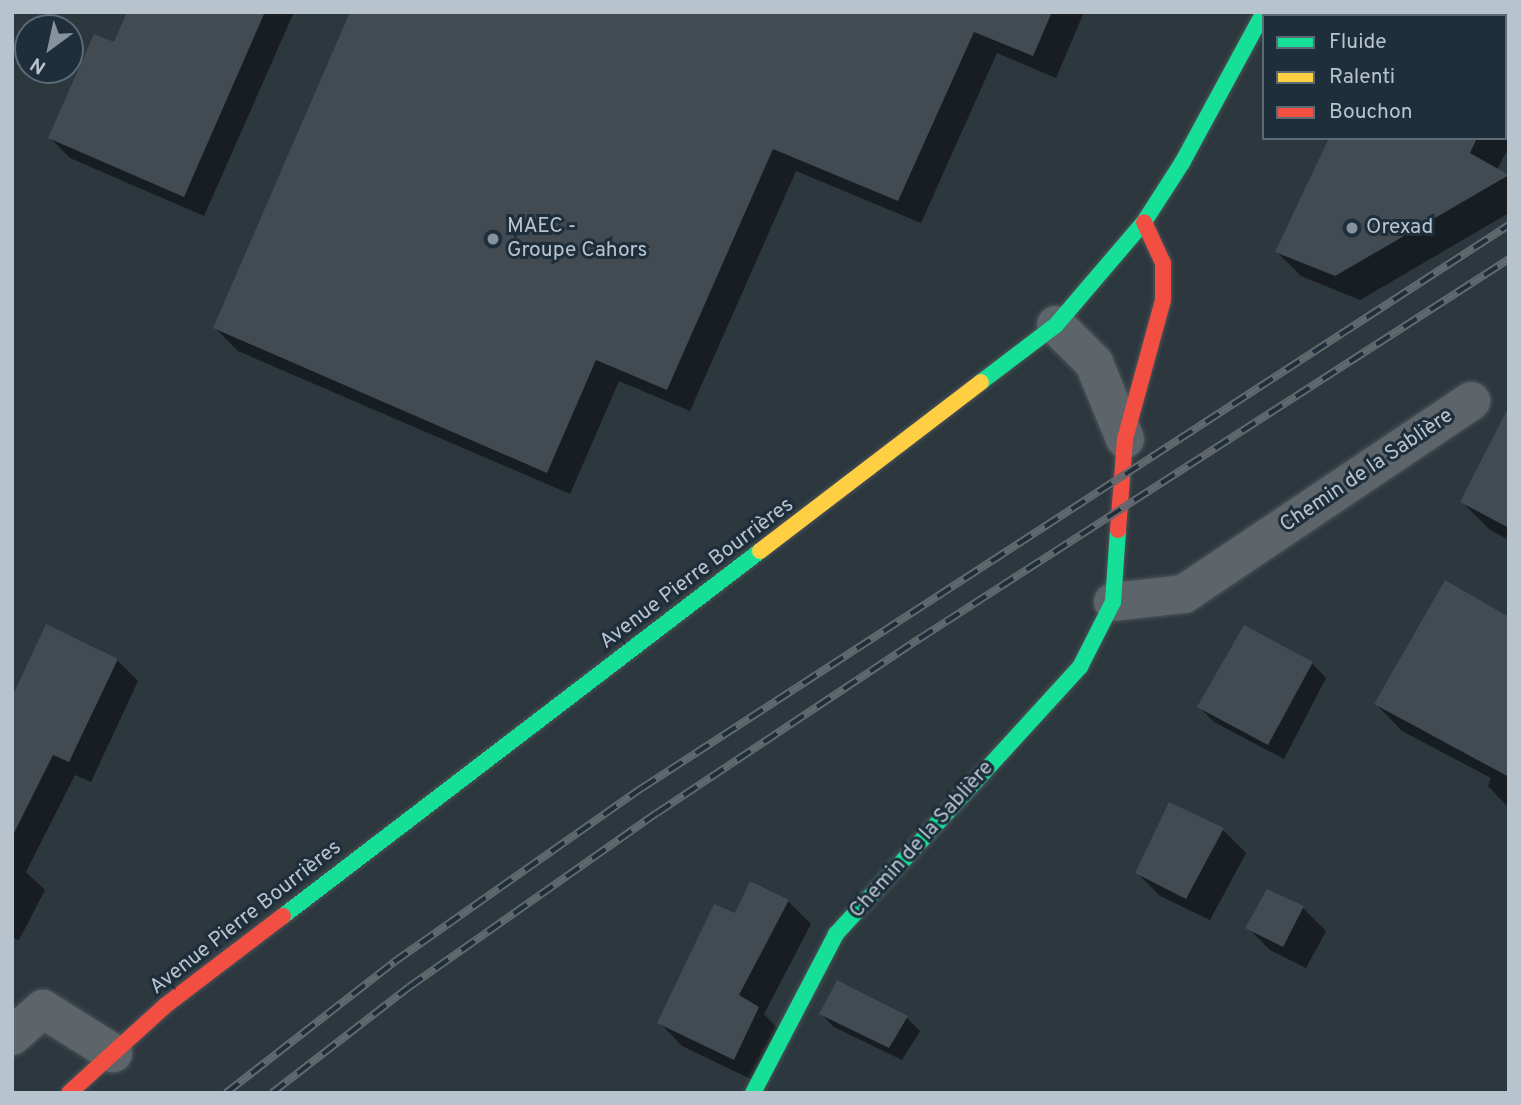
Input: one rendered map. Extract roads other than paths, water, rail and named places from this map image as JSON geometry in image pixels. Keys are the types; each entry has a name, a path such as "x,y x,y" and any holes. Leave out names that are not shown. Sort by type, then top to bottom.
{"main road":[{"name":"Avenue Pierre Bourrières","path":"69,1093 166,1005 1056,325 1144,222 1182,163 1262,16"},
{"name":"Chemin de la Sablière","path":"753,1093 836,934 1080,667 1113,601 1125,439 1163,300 1163,263 1144,222"}],"street":[{"name":"Chemin de la Sablière","path":"1056,325 1094,363 1125,439"},
{"name":"Chemin de la Sablière","path":"1113,601 1184,594 1471,401"},
{"path":"12,1036 43,1009 113,1053"}],"railway":[{"path":"226,1093 394,962 642,788 1509,225"},
{"path":"272,1093 409,987 657,813 919,639 1509,259"}],"place":[{"name":"Orexad","path":"1352,228"},
{"name":"MAEC - Groupe Cahors","path":"493,239"}]}
